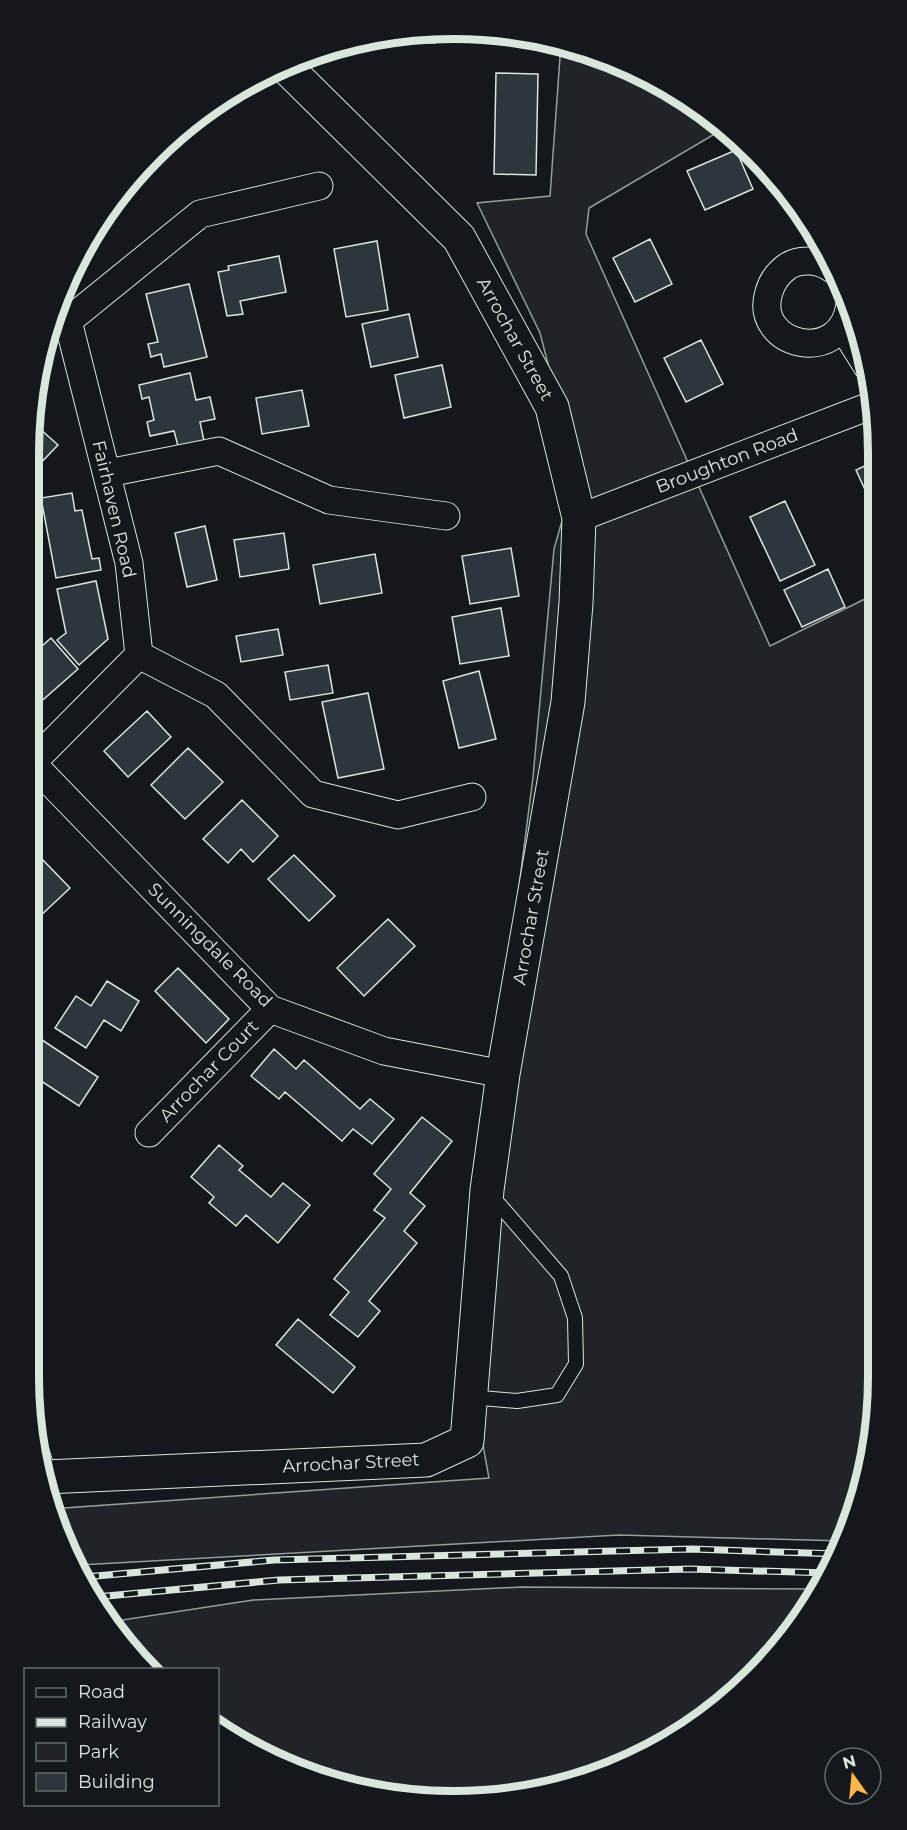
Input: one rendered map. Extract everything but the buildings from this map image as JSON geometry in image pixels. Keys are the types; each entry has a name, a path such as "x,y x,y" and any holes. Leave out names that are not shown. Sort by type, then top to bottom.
{"street":[{"name":"Arrochar Street","path":"49,1466 426,1460 467,1441 487,1190 503,1074 568,702 576,603 579,518 552,407 459,238 292,73"},
{"name":"Fairhaven Road","path":"62,317 200,214 318,186"},
{"path":"822,264 817,262 790,265 771,284 767,297 767,311 772,324 781,334 793,341 807,344 833,336 845,317"},
{"name":"Fairhaven Road","path":"61,319 108,473 129,563 139,655"},
{"name":"Broughton Road","path":"579,518 865,408"},
{"path":"108,473 219,451 329,500 446,516"},
{"path":"39,754 139,655 216,695 313,794 398,815 472,797"},
{"name":"Sunningdale Road","path":"39,770 270,1009 384,1051 503,1074"},
{"name":"Arrochar Court","path":"149,1133 270,1009"}],"lane":[{"path":"470,1397 517,1401 557,1395 576,1364 575,1318 561,1276 487,1190"}],"green space":[{"path":"560,53 587,61 637,82 684,109 716,133 589,208 586,234 770,646 868,597 868,1376 860,1457 846,1510 833,1541 619,1535 85,1565 60,1508 489,1478 462,1331 533,777 554,549 576,472 540,333 477,203 550,196"},
{"path":"522,1587 809,1589 782,1629 747,1670 706,1705 661,1735 612,1759 561,1777 508,1787 454,1791 399,1787 346,1777 270,1748 219,1718 219,1668 158,1668 119,1620 253,1600"}],"railway":[{"path":"91,1576 274,1560 692,1549 828,1554"},
{"path":"103,1596 279,1580 690,1569 818,1573"}]}
